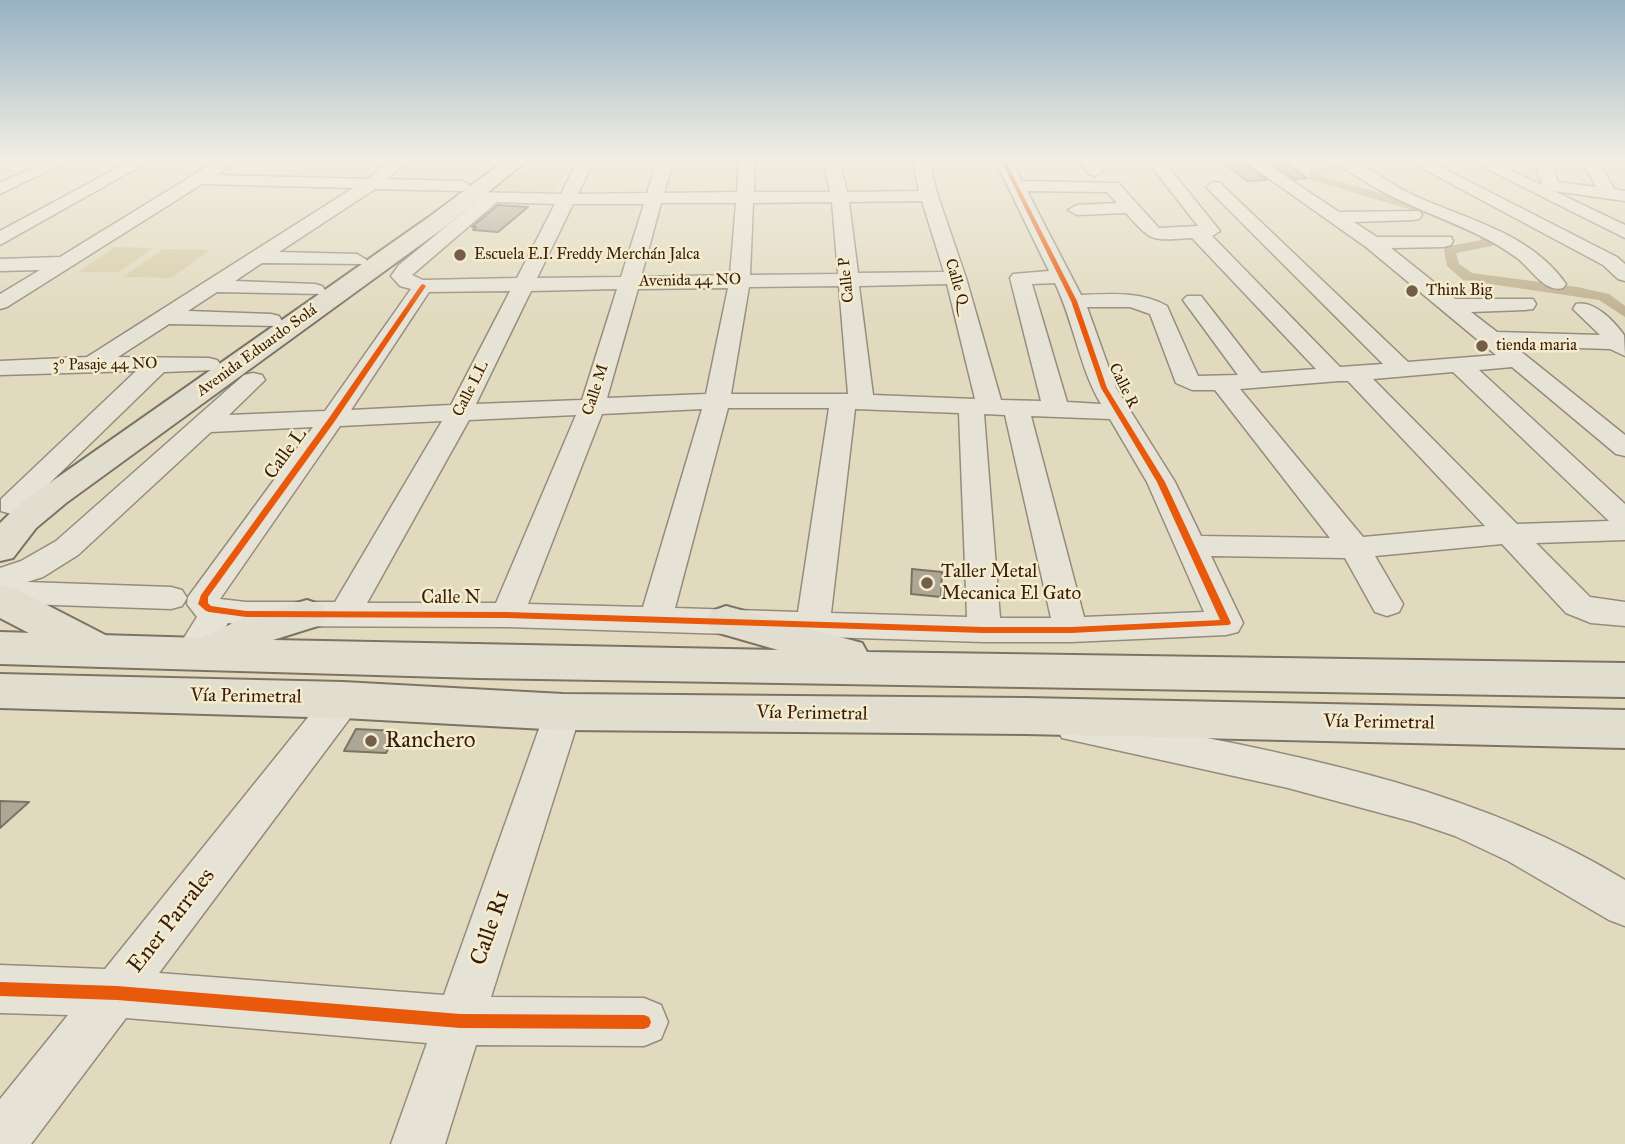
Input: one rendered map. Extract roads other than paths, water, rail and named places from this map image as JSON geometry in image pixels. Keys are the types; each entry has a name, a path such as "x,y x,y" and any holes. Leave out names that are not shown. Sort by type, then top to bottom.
{"main road":[{"name":"Avenida Eduardo Solá","path":"0,549 5,540 35,510 439,211"},
{"name":"Avenida Eduardo Solá","path":"6,508 357,260 425,222"},
{"path":"1,592 100,651"},
{"path":"200,653 237,637 326,615"},
{"path":"726,621 833,649 892,668"},
{"path":"0,649 478,662 1625,680"},
{"name":"Vía Perimetral","path":"5,695 343,700 563,712 1026,716 1625,729"}],"street":[{"path":"0,239 50,211"},
{"path":"0,303 144,211"},
{"path":"92,364 328,211"},
{"path":"423,286 407,282 401,276 476,211"},
{"name":"Calle LL","path":"326,615 459,414 559,211"},
{"name":"Calle M","path":"507,615 592,408 650,211"},
{"path":"656,619 717,401 740,280 743,211"},
{"name":"Calle P","path":"813,624 852,402 841,211"},
{"name":"Calle Q","path":"934,211 956,278 992,407"},
{"name":"Calle R","path":"1030,211 1074,302 1104,388 1161,482 1226,624"},
{"path":"1135,211 1154,234 1257,229"},
{"path":"1190,211 1204,232 1583,609 1625,614"},
{"path":"1239,211 1401,368"},
{"path":"1320,211 1450,306 1619,443"},
{"path":"1328,211 1373,243 1401,272 1509,361 1597,431 1619,443"},
{"path":"1446,211 1529,256 1556,284"},
{"path":"1514,211 1610,261 1625,275"},
{"path":"1585,211 1625,232"},
{"path":"1337,217 1413,215"},
{"path":"1481,228 1601,219 1625,224"},
{"path":"1373,243 1444,241"},
{"path":"256,257 357,260"},
{"path":"0,265 60,263"},
{"path":"1056,409 1020,278 1062,277"},
{"name":"Avenida 44 NO","path":"423,286 956,278"},
{"path":"212,286 315,290"},
{"name":"Calle L","path":"233,612 203,604 204,597 332,419 423,286"},
{"path":"1194,299 1255,381"},
{"path":"1074,302 1137,303 1154,307 1159,311 1188,381 1255,381 1509,361"},
{"path":"1450,306 1525,304"},
{"path":"1584,309 1613,335 1620,346"},
{"path":"164,317 271,321"},
{"path":"1492,340 1620,346"},
{"name":"3º Pasaje 44 NO","path":"0,369 92,364 209,365"},
{"path":"6,508 158,364"},
{"path":"1458,364 1625,520"},
{"path":"0,389 31,367"},
{"path":"1,592 67,548 253,380"},
{"path":"1222,383 1355,548 1387,604"},
{"path":"205,424 717,401 852,402 1119,412"},
{"path":"984,630 992,407"},
{"path":"992,407 1071,630"},
{"path":"1192,546 1355,548 1508,534 1625,530"},
{"path":"1,592 170,598"},
{"path":"200,653 233,612"},
{"name":"Calle N","path":"233,612 507,615 984,630 1071,630 1226,624"},
{"name":"Ener Parrales","path":"0,1141 343,700"},
{"name":"Calle R1","path":"418,1144 563,712"},
{"path":"1026,716 1356,788 1415,804 1478,827 1543,858 1625,905"},
{"path":"0,989 117,993 460,1021 644,1022"}],"waterway":[{"path":"1430,211 1486,235 1488,243 1450,250 1450,259 1454,266 1468,277 1604,297 1625,313"}],"place":[{"name":"Escuela E.I. Freddy Merchán Jalca","path":"460,255"},
{"name":"Think Big","path":"1412,291"},
{"name":"tienda maria","path":"1482,346"},
{"name":"Taller Metal Mecanica El Gato","path":"927,583"},
{"name":"Ranchero","path":"371,741"}]}
